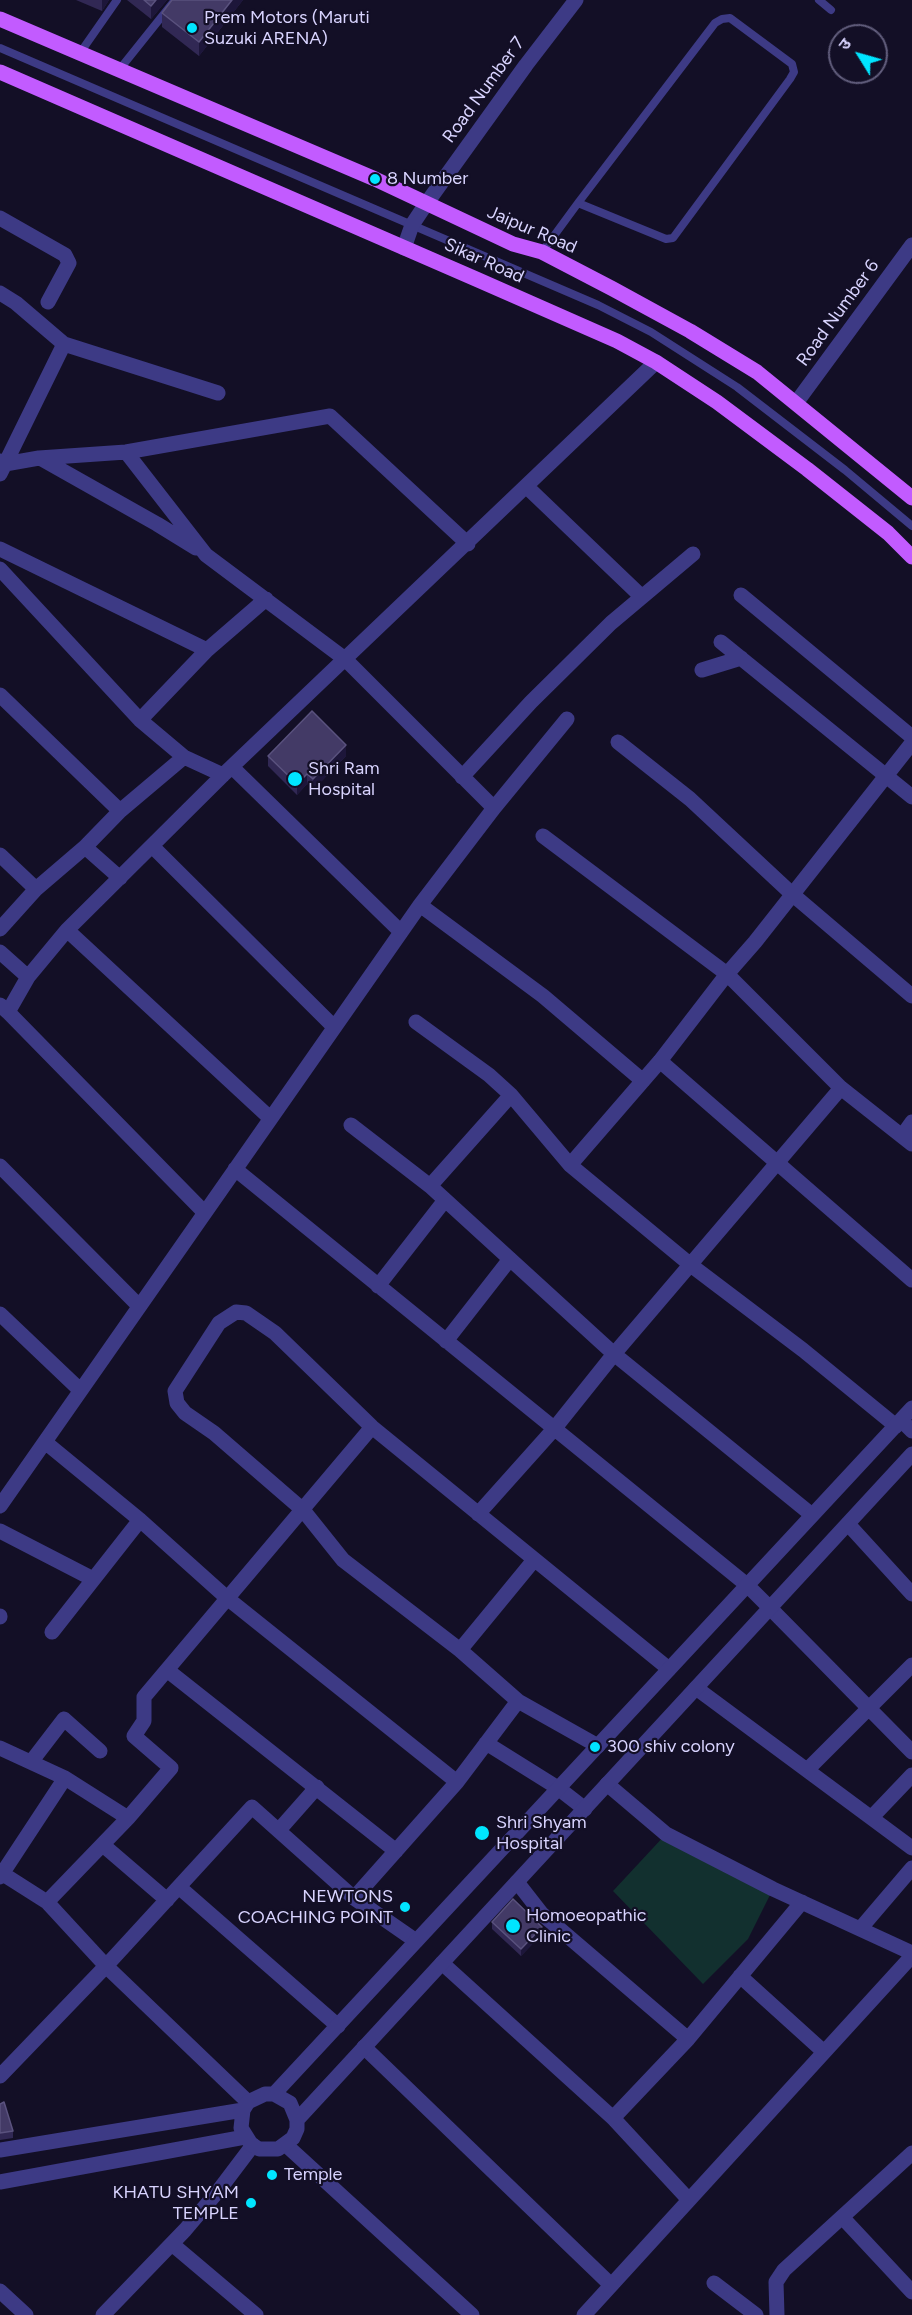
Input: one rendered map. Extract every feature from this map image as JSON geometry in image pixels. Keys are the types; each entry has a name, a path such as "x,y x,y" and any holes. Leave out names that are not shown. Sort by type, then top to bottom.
{"main road":[{"name":"Jaipur Road","path":"0,19 375,179 513,244 542,252 690,331 757,372 912,498"},
{"name":"Sikar Road","path":"0,72 617,341 657,362 717,402 807,469 888,533 912,557"}],"street":[{"name":"Road Number 7","path":"404,248 412,225 426,204 576,0"},
{"path":"0,218 65,255 69,262 48,302"},
{"name":"Road Number 6","path":"796,403 912,245"},
{"path":"0,293 16,303 64,344 218,393"},
{"path":"2,466 64,344"},
{"path":"204,1212 4,1009 67,930 227,771 657,362"},
{"path":"2,466 39,458 126,452 330,416 468,544"},
{"path":"126,452 206,555"},
{"path":"39,458 157,524 206,555 345,659 494,808"},
{"path":"527,487 642,597"},
{"path":"0,549 207,650"},
{"path":"462,777 531,702 611,623 693,554"},
{"path":"0,569 140,720 184,757 227,771 401,932"},
{"path":"741,595 912,737"},
{"path":"140,720 207,650 266,599"},
{"path":"722,642 912,796"},
{"path":"702,670 741,658"},
{"path":"0,694 120,811"},
{"path":"0,1506 420,905 494,808 567,719"},
{"path":"618,742 690,799 792,894 912,996"},
{"path":"570,1165 644,1081 912,743"},
{"path":"0,929 36,889 85,847 120,811 184,757"},
{"path":"543,836 727,974 841,1088 907,1140 912,1122"},
{"path":"152,846 334,1027"},
{"path":"85,847 120,878"},
{"path":"0,855 36,889"},
{"path":"420,905 543,996 644,1081"},
{"path":"67,930 270,1118"},
{"path":"0,952 28,977"},
{"path":"416,1022 489,1075 511,1095 570,1165 692,1266 903,1426"},
{"path":"660,1061 912,1280"},
{"path":"478,1514 554,1429 614,1354 692,1266 841,1088"},
{"path":"430,1186 511,1095"},
{"path":"351,1125 430,1186 614,1354 812,1515"},
{"path":"0,1166 139,1306"},
{"path":"235,1169 747,1585 912,1752"},
{"path":"378,1286 445,1200"},
{"path":"446,1341 510,1259"},
{"path":"598,1746 518,1701 460,1650 343,1560 303,1510 214,1433 185,1413 177,1403 175,1391 219,1323 236,1311 246,1313 275,1333 372,1427 669,1669"},
{"path":"0,1314 80,1390"},
{"path":"274,2094 812,1515 903,1426 912,1408"},
{"path":"47,1902 128,1818 171,1768 135,1736 144,1721 144,1697 372,1427"},
{"path":"45,1442 140,1520 227,1598 457,1782"},
{"path":"297,2120 912,1454"},
{"path":"52,1632 140,1520"},
{"path":"848,1524 912,1594"},
{"path":"0,1531 93,1579"},
{"path":"460,1650 534,1560"},
{"path":"808,1769 912,1665"},
{"path":"167,1670 396,1851"},
{"path":"696,1688 912,1848"},
{"path":"354,1898 457,1782 518,1701"},
{"path":"31,1762 64,1719 100,1751"},
{"path":"486,1743 558,1788 585,1809"},
{"path":"0,1748 65,1778 128,1818"},
{"path":"872,1817 912,1775"},
{"path":"65,1778 1,1874 47,1902 106,1966 246,2106"},
{"path":"584,2315 912,1954 666,1834 607,1784"},
{"path":"279,1830 317,1787"},
{"path":"0,2076 106,1966 252,1807 354,1898 416,1941"},
{"path":"103,1845 167,1900"},
{"path":"860,1929 912,1868"},
{"path":"517,1882 542,1914 688,2039"},
{"path":"179,1887 338,2026"},
{"path":"613,2118 688,2039 802,1902"},
{"path":"442,1964 613,2118 689,2200"},
{"path":"740,1976 824,2052"},
{"path":"364,2047 611,2285"},
{"path":"0,2150 246,2106 265,2094 283,2097 290,2103 297,2120 297,2129 286,2145 268,2150 249,2141 241,2128 246,2106"},
{"path":"0,2182 249,2141"},
{"path":"103,2315 172,2244 219,2190 249,2141"},
{"path":"286,2145 472,2315"},
{"path":"777,2315 776,2282 784,2270 912,2153"},
{"path":"842,2217 912,2292"},
{"path":"172,2244 254,2314"},
{"path":"714,2283 756,2315"},
{"path":"0,2291 26,2315"}],"lane":[{"path":"80,53 117,0"},
{"path":"119,70 176,0"},
{"path":"819,0 831,10"},
{"path":"542,252 578,203 715,23 730,18 792,64 794,72 790,79 673,238 666,239 578,203"},
{"path":"0,48 598,305 651,332 737,387 845,470 912,526"}],"green space":[{"path":"666,1834 773,1889 748,1939 703,1984 613,1891"}],"building":[{"path":"144,0 156,0 151,6"},
{"path":"172,0 232,0 199,42 162,13"},
{"path":"312,711 346,745 313,779 307,774 297,784 268,756"},
{"path":"513,1899 542,1927 521,1949 492,1922"},
{"path":"4,2102 13,2131 0,2133 0,2104"}],"place":[{"name":"Prem Motors (Maruti Suzuki ARENA)","path":"192,28"},
{"name":"8 Number","path":"375,179"},
{"name":"Shri Ram Hospital","path":"295,779"},
{"name":"300 shiv colony","path":"595,1747"},
{"name":"Shri Shyam Hospital","path":"482,1833"},
{"name":"NEWTONS COACHING POINT","path":"405,1907"},
{"name":"Homoeopathic Clinic","path":"513,1926"},
{"name":"Temple","path":"272,2175"},
{"name":"KHATU SHYAM TEMPLE","path":"251,2203"}]}
